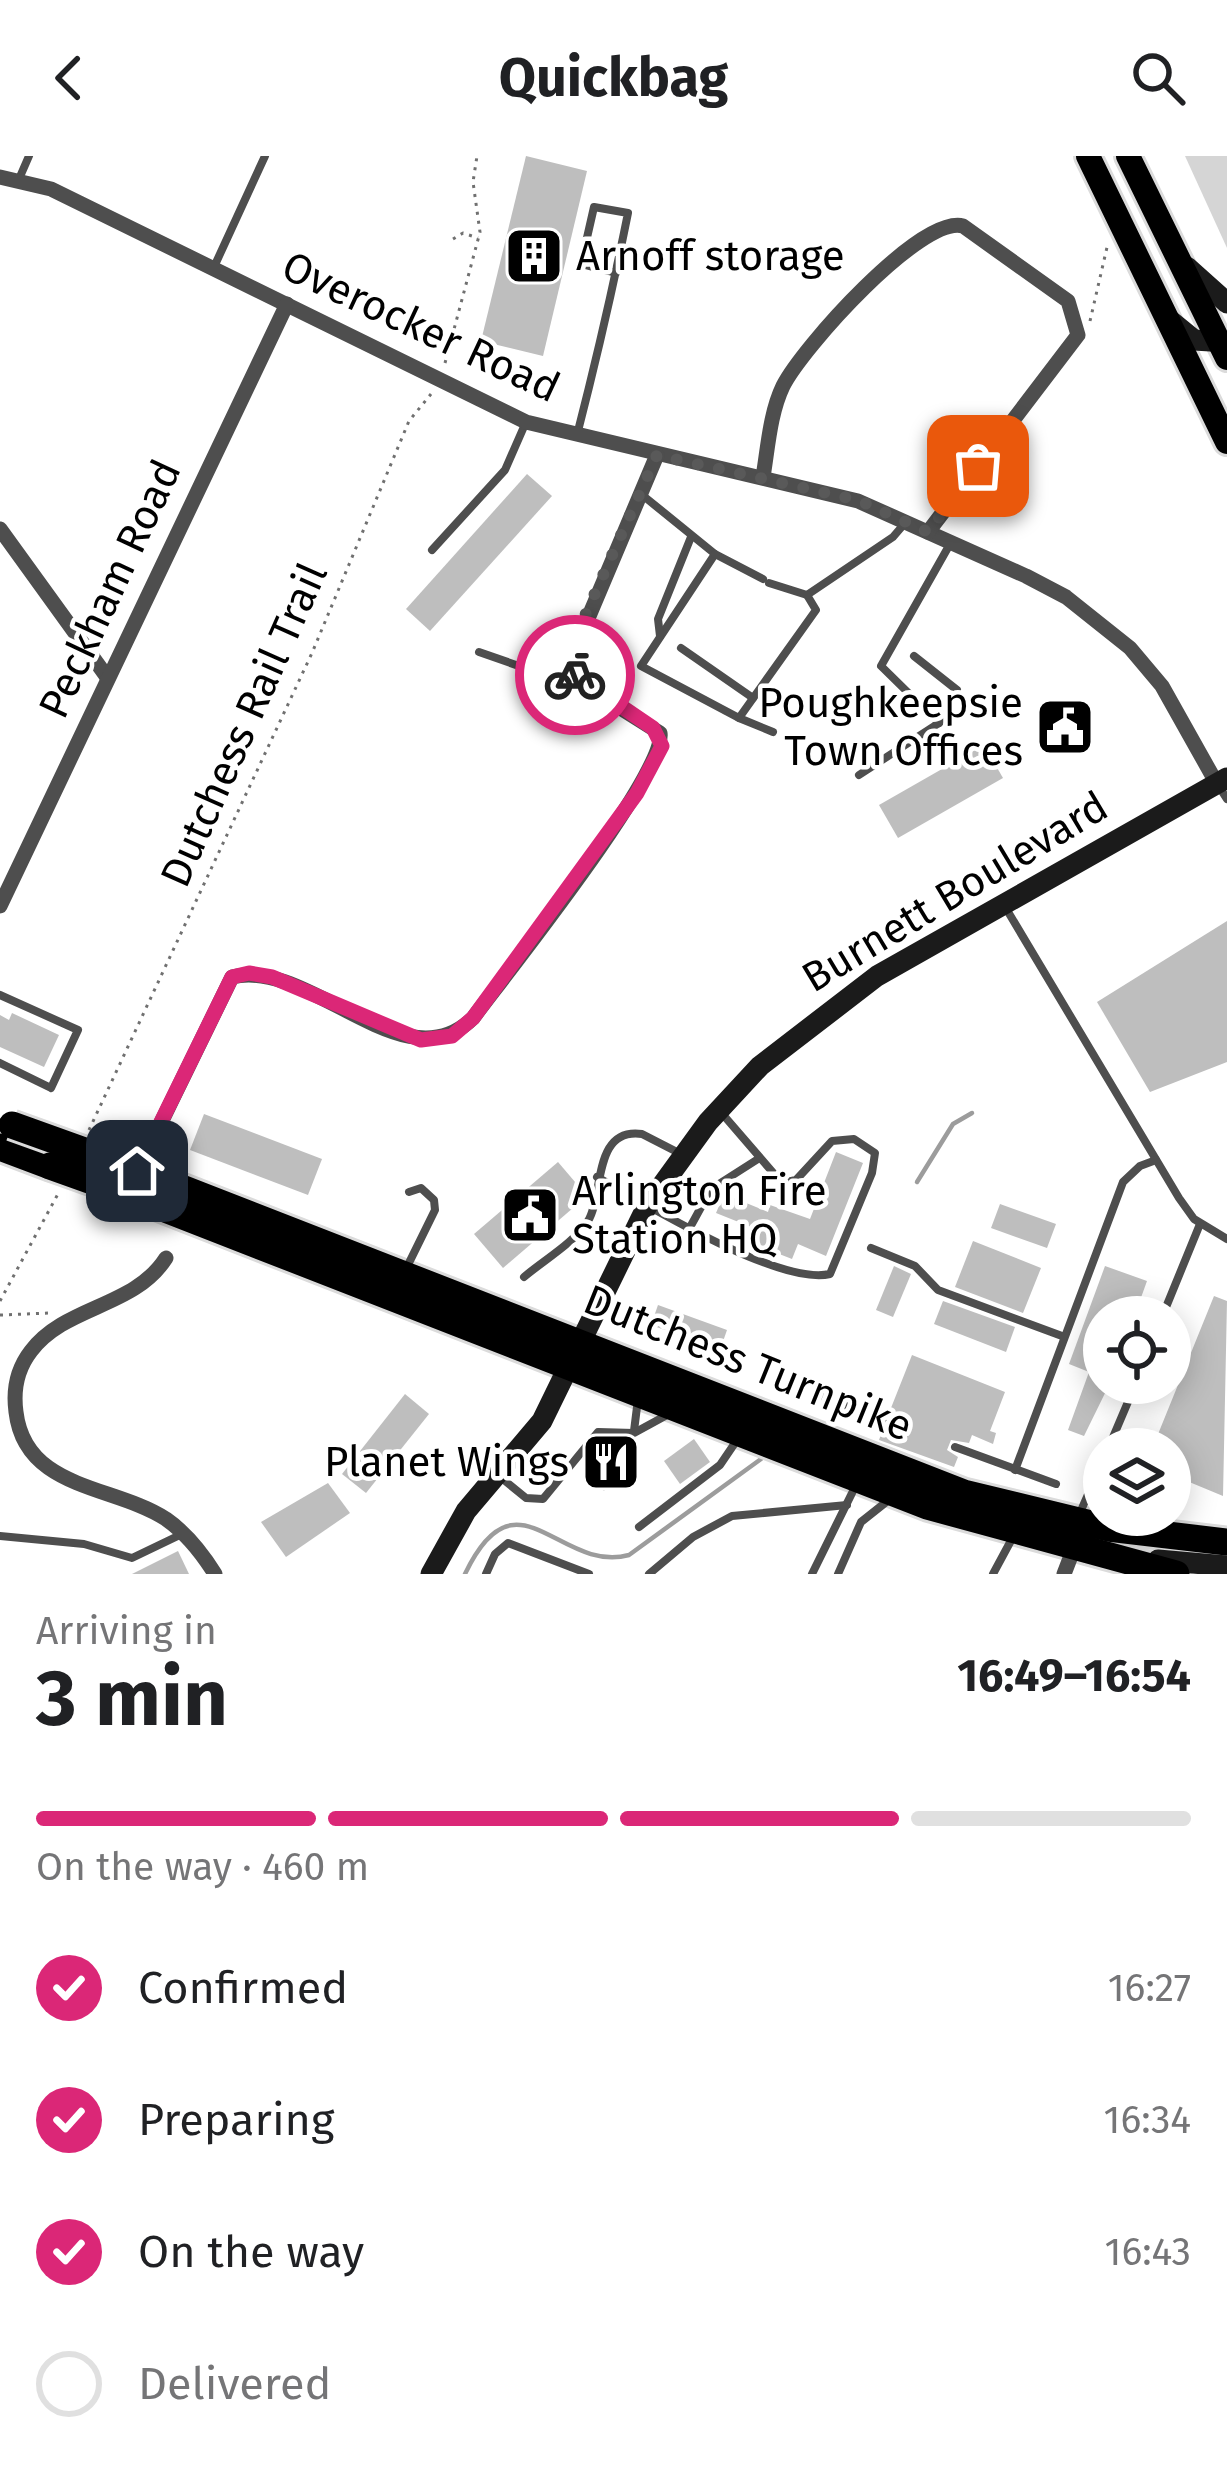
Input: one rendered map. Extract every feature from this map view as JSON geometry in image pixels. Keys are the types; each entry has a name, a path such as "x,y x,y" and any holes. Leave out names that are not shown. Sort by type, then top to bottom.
{"highway":[{"name":"Dutchess Turnpike","path":"4,1136 405,1272 574,1354 637,1393 740,1433 853,1492 912,1487 1015,1534 1077,1554 1220,1542"},
{"name":"Dutchess Turnpike","path":"122,1178 1077,1554"},
{"path":"1077,1554 1176,1574"}],"main road":[{"path":"1088,156 1227,442"},
{"path":"1128,156 1225,348"}],"street":[{"name":"Overocker Road","path":"0,177 52,189 437,383 526,422 858,500 1066,597 1121,640 1162,686 1224,787"},
{"path":"763,477 781,390 800,357 923,234 951,223 963,226 1068,301 1076,314 1078,335 928,532"},
{"path":"1174,248 1227,302"},
{"name":"Peckham Road","path":"0,906 286,304"},
{"path":"1167,317 1194,340 1225,348"},
{"path":"122,1178 232,977 249,973 272,977 421,1040 452,1036 473,1018 619,819 654,767 662,746 653,728 582,684 571,670 574,640 657,455"},
{"path":"0,529 107,677"},
{"name":"Burnett Boulevard","path":"431,1574 459,1521 535,1432 647,1206 718,1109 777,1050 836,1004 1004,904 1224,787"},
{"path":"166,1258 140,1288 68,1322 36,1345 18,1376 16,1409 23,1439 51,1471 162,1516 184,1533 215,1574"},
{"path":"1077,1554 1227,1566"}],"lane":[{"path":"19,180 29,156"},
{"path":"214,268 265,156"},
{"path":"577,436 616,273 628,213 594,207 581,264 616,273"},
{"path":"432,550 505,470 526,422"},
{"path":"640,493 715,554 766,581 807,595 816,610 739,718"},
{"path":"807,595 893,537 906,522"},
{"path":"660,637 658,620 691,537"},
{"path":"939,723 887,677 881,665 951,543"},
{"path":"715,554 640,666 773,732"},
{"path":"681,648 753,698"},
{"path":"479,652 539,673 571,670"},
{"path":"859,775 939,723 958,690 914,656"},
{"path":"1004,904 1156,1160 1200,1223 1227,1239"},
{"path":"0,995 78,1030 51,1088 0,1064"},
{"path":"597,1178 688,1231 807,1274 833,1271 872,1173 875,1153 854,1139 832,1142 787,1184 758,1160 718,1109"},
{"path":"524,1277 583,1228 596,1205 597,1178 609,1150 633,1132 682,1154"},
{"path":"688,1231 712,1189 758,1160"},
{"path":"1015,1470 1123,1182 1140,1166 1156,1160"},
{"path":"405,1272 435,1210 434,1200 421,1188 409,1192"},
{"path":"1170,1296 1200,1223"},
{"path":"871,1248 915,1266 938,1290 1062,1336"},
{"path":"634,1432 640,1415 637,1393"},
{"path":"816,1394 886,1421"},
{"path":"497,1475 526,1498 542,1499 598,1432 634,1432 678,1408"},
{"path":"640,1526 720,1465 740,1433"},
{"path":"955,1447 1056,1484"},
{"path":"838,1574 867,1514 912,1487"},
{"path":"649,1574 732,1516 853,1492"},
{"path":"812,1574 853,1492"},
{"path":"0,1536 84,1544 132,1558 184,1533"},
{"path":"993,1574 1015,1534"},
{"path":"486,1574 495,1553 508,1544 589,1574"}],"path":[{"name":"Dutchess Rail Trail","path":"82,1145 311,653 409,421 437,383 478,238 473,182 477,156"},
{"path":"453,239 464,233 478,238"},
{"path":"1078,335 1092,319 1110,236"},
{"path":"0,1301 63,1184"},
{"path":"0,1316 56,1313 68,1322"}],"shaded area":[{"path":"1185,156 1227,156 1227,248"}],"building":[{"name":"Arnoff storage","path":"526,156 587,171 543,356 481,341"},
{"path":"527,474 552,496 430,631 406,609"},
{"path":"984,745 1003,778 898,838 879,805"},
{"path":"1227,921 1227,1062 1150,1092 1097,1002"},
{"path":"12,1013 59,1035 44,1067 0,1047 0,1015 9,1020"},
{"path":"204,1114 322,1159 308,1195 190,1150"},
{"path":"836,1152 863,1163 826,1256 798,1244 792,1259 756,1245 761,1231 716,1213 724,1194 768,1212 770,1205 810,1219"},
{"name":"Arlington Fire Station HQ","path":"558,1162 587,1196 503,1268 474,1234"},
{"path":"1000,1204 1056,1224 1047,1248 991,1228"},
{"path":"973,1241 1041,1268 1023,1313 955,1287"},
{"path":"894,1266 911,1274 893,1317 876,1310"},
{"path":"1105,1266 1147,1281 1142,1296 1094,1296"},
{"path":"1214,1296 1227,1301 1223,1496 1191,1483 1191,1428 1161,1428 1170,1404 1191,1404 1191,1353"},
{"path":"943,1301 1015,1327 1006,1352 934,1324"},
{"path":"658,1305 727,1330 720,1350 651,1325"},
{"path":"1083,1326 1083,1370 1069,1364"},
{"path":"912,1355 1005,1392 990,1431 996,1433 993,1444 972,1435 969,1443 951,1440 947,1450 958,1457 954,1467 879,1440 883,1429 893,1425 889,1413"},
{"path":"1083,1389 1083,1404 1100,1404 1083,1436 1068,1430"},
{"path":"405,1394 429,1414 366,1493 342,1474"},
{"path":"694,1439 710,1462 680,1484 664,1461"},
{"name":"Planet Wings","path":"607,1441 637,1456 604,1491 586,1477 591,1472 586,1468"},
{"path":"328,1483 350,1513 286,1557 261,1522"},
{"path":"178,1551 189,1574 132,1574"}],"waterway":[{"path":"917,1182 953,1124 972,1113"},
{"path":"465,1574 484,1543 503,1528 521,1525 581,1551 604,1557 629,1555 761,1459"}],"way so far":[{"path":"575,675 570,661 574,640 657,455 858,500 928,532 978,466"}],"place":[{"name":"Arnoff storage","path":"534,256"},
{"name":"Poughkeepsie Town Offices","path":"1065,727"},
{"name":"Arlington Fire Station HQ","path":"530,1215"},
{"name":"Planet Wings","path":"611,1462"}],"route":[{"path":"137,1171 217,999 232,977 249,973 272,977 421,1040 438,1042 473,1018 637,793 662,746 653,728 575,675"}]}
